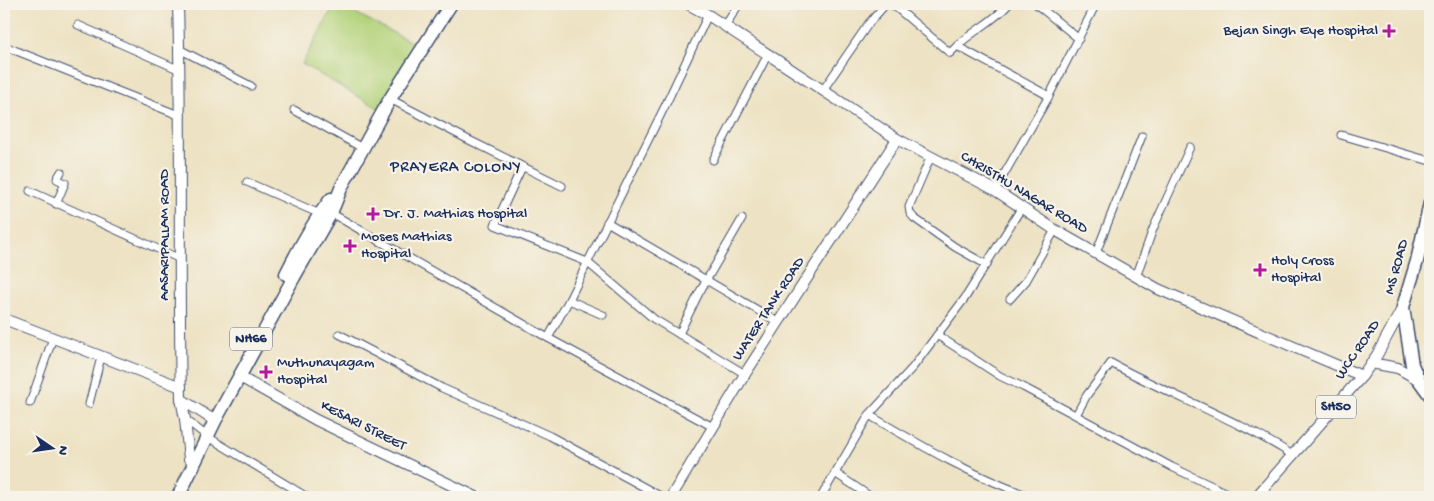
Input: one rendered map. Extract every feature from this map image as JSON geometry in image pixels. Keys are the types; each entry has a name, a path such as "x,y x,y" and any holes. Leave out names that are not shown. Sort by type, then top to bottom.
{"highway":[{"name":"NH66","path":"178,497 192,460 300,247 342,186 390,99 451,4"},
{"name":"MS ROAD","path":"1430,204 1417,261 1403,306 1412,365 1419,380 1430,395"},
{"name":"NH66","path":"212,420 240,377 325,213"},
{"name":"NH66","path":"168,497 192,460"}],"street":[{"name":"AASARIPALLAM ROAD","path":"178,4 181,116 181,398 192,460"},
{"name":"CHRISTHU NAGAR ROAD","path":"688,4 708,15 897,139 995,190 1054,230 1136,277 1158,289 1362,376"},
{"path":"725,26 739,4"},
{"path":"823,90 870,23 886,4"},
{"path":"892,4 950,53 1010,4"},
{"path":"1036,4 1079,39"},
{"path":"995,190 1049,96 1096,4"},
{"path":"548,338 569,300 708,15"},
{"path":"78,25 180,70"},
{"path":"4,46 181,116"},
{"path":"957,46 1049,96"},
{"path":"179,50 251,86"},
{"path":"713,160 768,54"},
{"path":"390,99 562,186"},
{"path":"294,110 364,149"},
{"path":"1341,135 1430,161"},
{"path":"1096,253 1142,136"},
{"name":"WATER TANK ROAD","path":"671,497 745,374 897,139"},
{"path":"1136,277 1153,229 1190,147"},
{"path":"931,156 909,207 910,213 914,218 955,247 988,265"},
{"path":"522,167 494,225 587,262 654,319 745,374"},
{"path":"56,204 65,183 57,179 61,172"},
{"path":"248,182 325,213 548,338 713,427"},
{"path":"30,191 180,259"},
{"path":"821,497 869,415 913,367 965,298 988,265 1022,207"},
{"path":"679,334 706,280 742,219"},
{"path":"607,222 778,322"},
{"path":"1010,299 1026,281 1054,230"},
{"path":"569,300 604,315"},
{"name":"WCC ROAD","path":"1256,497 1294,456 1362,376 1403,306"},
{"path":"4,319 181,387"},
{"path":"339,334 442,388 550,436 662,497"},
{"path":"937,335 1000,376 1172,467 1234,497"},
{"path":"30,403 53,338"},
{"path":"89,404 102,357"},
{"path":"1076,415 1087,395 1111,363 1140,379 1268,439 1294,456"},
{"path":"1371,363 1398,368 1419,380"},
{"name":"KESARI STREET","path":"240,377 316,420 476,497"},
{"path":"181,398 212,420"},
{"path":"869,415 945,459 1004,487 1032,497"},
{"path":"185,419 205,434 307,497"},
{"path":"835,473 871,497"}],"green space":[{"path":"335,4 417,45 380,109 302,64"}],"place":[{"name":"Bejan Singh Eye Hospital","path":"1389,31"},
{"name":"Dr. J. Mathias Hospital","path":"373,214"},
{"name":"Moses Mathias Hospital","path":"350,246"},
{"name":"Holy Cross Hospital","path":"1260,270"},
{"name":"Muthunayagam Hospital","path":"266,372"}],"district":[{"name":"PRAYERA COLONY","path":"456,168"}]}
